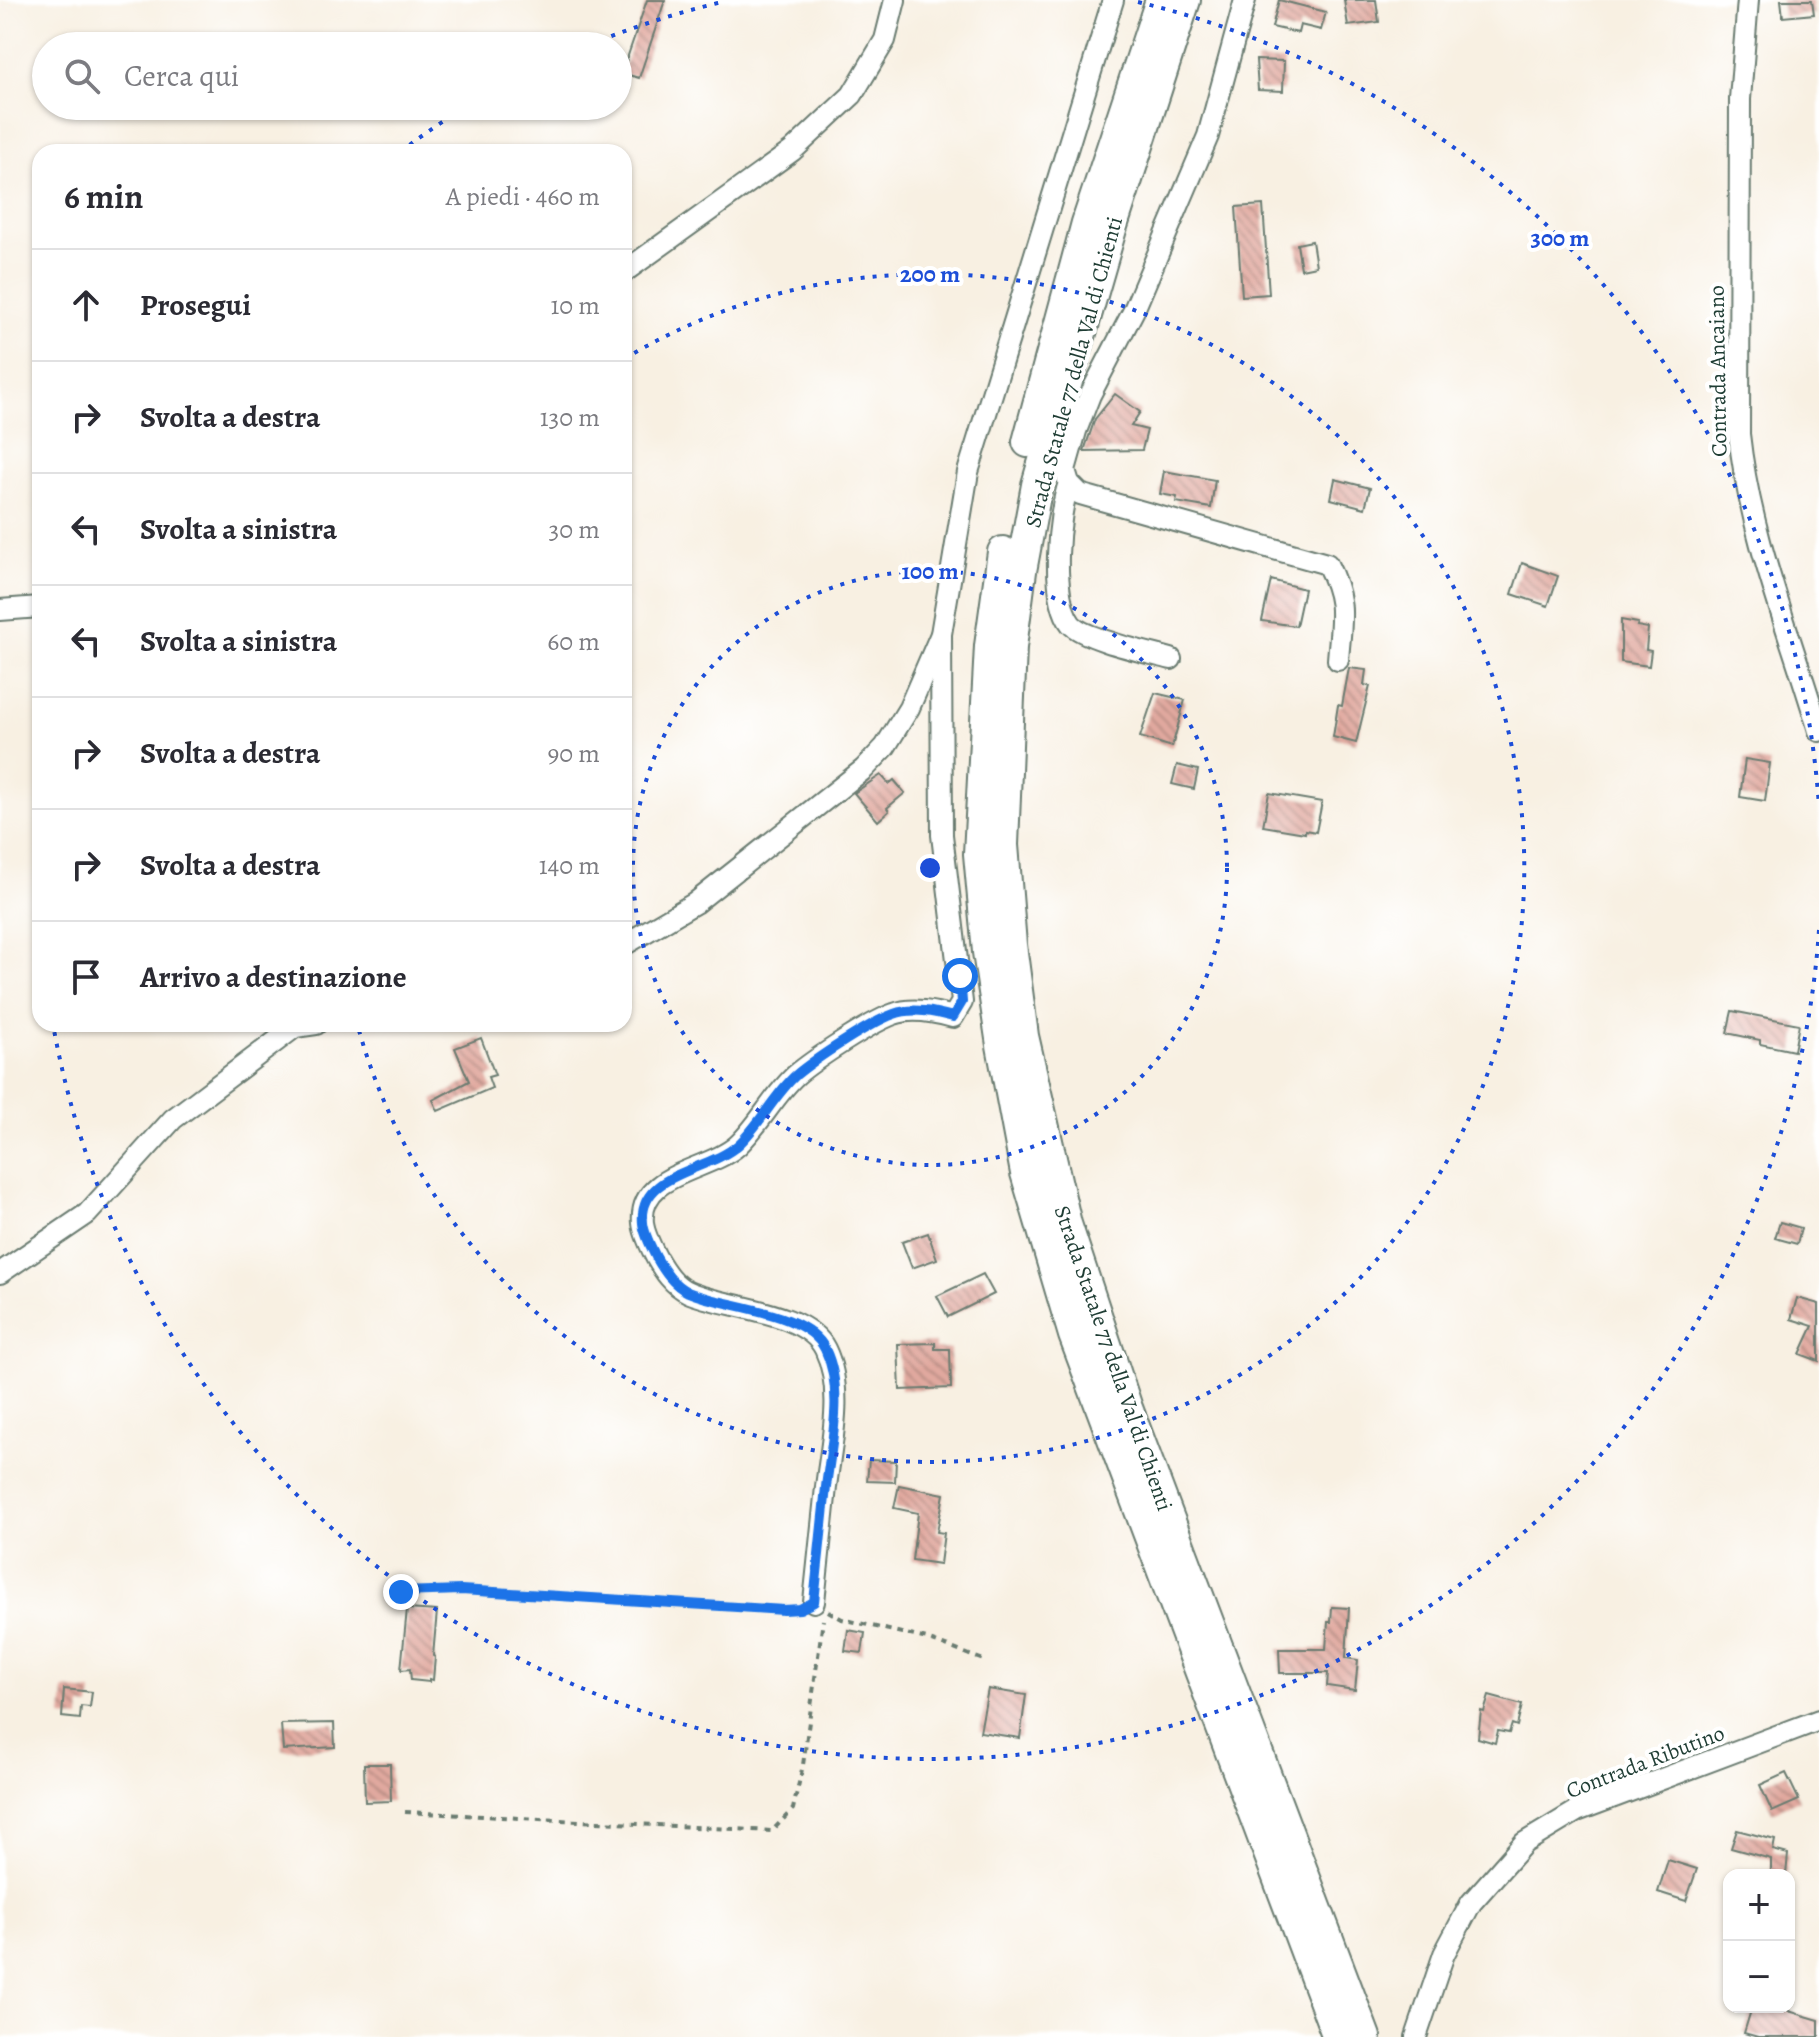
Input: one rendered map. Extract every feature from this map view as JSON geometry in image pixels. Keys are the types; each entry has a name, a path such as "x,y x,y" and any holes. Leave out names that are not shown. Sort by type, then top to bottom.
{"highway":[{"name":"Strada Statale 77 della Val di Chienti","path":"1161,0 1087,223 1008,525 990,646 980,868 988,952 1002,1045 1026,1173 1074,1335 1338,2037"},
{"name":"Strada Statale 77 della Val di Chienti","path":"1185,0 1111,229 1034,499 1011,647 1003,845 1011,945 1023,1036 1066,1224 1127,1408 1365,2037"}],"street":[{"path":"632,266 792,151 852,95 885,40 895,0"},
{"path":"814,1602 834,1410 832,1371 824,1347 807,1330 786,1320 687,1292 671,1280 650,1244 643,1225 644,1208 651,1190 686,1171 720,1159 739,1144 796,1076 859,1033 894,1013 934,1012 953,1017 962,1002 942,835 941,634 968,472 1113,0"},
{"path":"1245,0 1208,136 1134,310 1090,395 1065,470 1069,483 1080,494 1327,564 1339,588 1342,610 1338,660"},
{"name":"Contrada Ancaiano","path":"1748,0 1740,99 1739,434 1743,475 1754,524 1819,731"},
{"path":"1069,483 1063,501 1059,554 1061,602 1072,625 1090,636 1171,659"},
{"path":"0,610 32,608"},
{"path":"632,940 695,903 864,769 885,747 909,708 941,634"},
{"path":"0,1273 87,1214 173,1119 288,1032"},
{"name":"Contrada Ributino","path":"1416,2037 1444,1954 1471,1903 1524,1843 1577,1811 1819,1720"}],"path":[{"path":"401,1592 461,1590 784,1610 800,1609 814,1602"},
{"path":"405,1812 772,1831 793,1809 803,1765 824,1609 842,1619 927,1639 986,1661"}],"building":[{"path":"647,0 665,0 639,78 632,76 632,44"},
{"path":"1279,0 1326,12 1321,30 1300,25 1298,33 1272,27"},
{"path":"1344,0 1376,0 1379,22 1348,26"},
{"path":"1781,0 1812,0 1814,14 1783,17"},
{"path":"1256,60 1284,61 1283,91 1258,90"},
{"path":"1263,205 1269,294 1242,296 1236,207"},
{"path":"1312,241 1316,266 1301,269 1297,244"},
{"path":"1115,394 1140,412 1131,426 1147,430 1142,450 1084,451 1095,419"},
{"path":"1164,471 1215,480 1211,508 1176,502 1177,497 1160,494"},
{"path":"1335,479 1370,488 1365,508 1331,499"},
{"path":"1522,563 1558,576 1548,606 1512,594"},
{"path":"1271,580 1304,589 1296,626 1262,621"},
{"path":"1621,620 1648,628 1646,650 1651,651 1649,666 1621,662"},
{"path":"1349,668 1366,670 1364,685 1370,686 1356,743 1333,737"},
{"path":"1155,693 1185,700 1172,747 1140,737"},
{"path":"1745,759 1770,763 1765,801 1740,797"},
{"path":"1177,765 1198,770 1194,789 1172,784"},
{"path":"881,775 889,784 894,780 905,793 887,808 889,811 878,821 854,793"},
{"path":"1269,793 1322,802 1316,832 1263,826"},
{"path":"1732,1011 1799,1024 1794,1051 1727,1033"},
{"path":"481,1038 495,1075 488,1077 492,1088 438,1111 433,1100 469,1081 455,1048"},
{"path":"1780,1222 1801,1228 1797,1244 1775,1238"},
{"path":"928,1233 937,1259 912,1268 902,1242"},
{"path":"983,1274 994,1294 948,1317 937,1296"},
{"path":"1797,1298 1819,1304 1819,1361 1800,1354 1813,1326 1791,1319"},
{"path":"935,1343 935,1349 950,1349 951,1388 900,1390 898,1344"},
{"path":"869,1460 896,1461 895,1482 867,1481"},
{"path":"899,1485 944,1494 937,1532 944,1533 940,1564 912,1560 918,1513 894,1508"},
{"path":"1332,1607 1349,1608 1346,1658 1358,1660 1355,1690 1327,1686 1328,1673 1280,1673 1279,1649 1326,1649"},
{"path":"407,1609 437,1611 433,1680 429,1679 429,1682 411,1680 410,1669 401,1670"},
{"path":"848,1630 865,1633 862,1653 845,1651"},
{"path":"64,1689 92,1692 90,1707 81,1706 80,1719 62,1717"},
{"path":"988,1689 1026,1695 1020,1738 980,1732"},
{"path":"1489,1696 1522,1705 1517,1726 1512,1724 1509,1733 1498,1731 1495,1743 1478,1738 1481,1711 1484,1712"},
{"path":"334,1723 335,1747 283,1750 281,1724"},
{"path":"364,1764 390,1764 391,1801 365,1802"},
{"path":"1786,1773 1799,1800 1772,1812 1760,1785"},
{"path":"1737,1830 1775,1840 1773,1850 1788,1854 1787,1869 1771,1869 1771,1859 1731,1848"},
{"path":"1668,1860 1697,1869 1686,1901 1658,1892"},
{"path":"1750,2013 1795,2013 1819,2020 1819,2037 1758,2037 1744,2033"}],"route":[{"path":"401,1592 461,1590 784,1610 800,1609 814,1602 834,1410 832,1371 824,1347 807,1330 786,1320 687,1292 671,1280 650,1244 643,1225 644,1208 651,1190 686,1171 720,1159 739,1144 796,1076 859,1033 894,1013 934,1012 953,1017 962,1002 960,976"}]}
